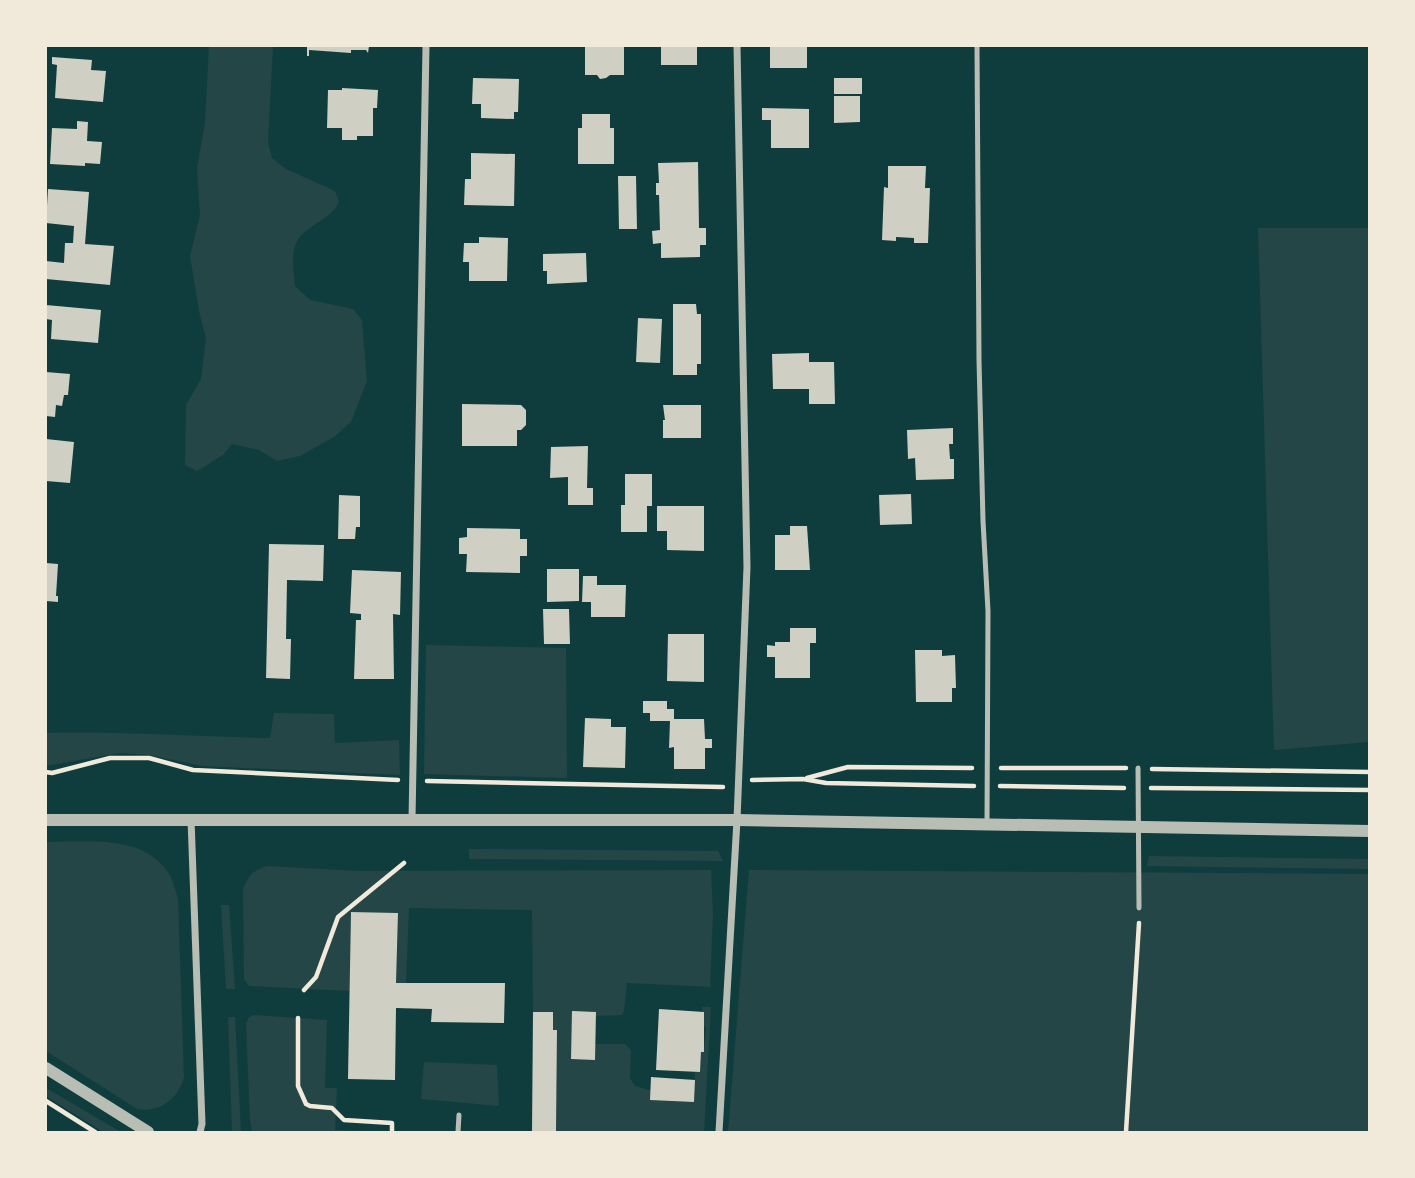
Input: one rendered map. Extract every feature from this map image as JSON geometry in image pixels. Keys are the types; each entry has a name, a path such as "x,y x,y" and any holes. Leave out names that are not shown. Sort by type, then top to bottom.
{"street":[{"path":"412,820 426,46"},
{"path":"719,1132 737,820 747,566 737,46"},
{"path":"191,818 202,1124 200,1132"},
{"path":"46,820 737,820 1370,831"},
{"path":"46,1068 148,1132"}],"lane":[{"path":"977,46 979,373 988,611 987,824"},
{"path":"1138,768 1139,908"},
{"path":"458,1132 459,1115"}],"path":[{"path":"1370,772 848,767 803,779 826,783 1370,790"},
{"path":"304,990 316,977 338,916 404,863"},
{"path":"1126,1132 1139,908"},
{"path":"298,1018 298,1086 306,1104 332,1108 344,1120 392,1123 392,1132"},
{"path":"46,1101 95,1132"}],"shaded area":[{"path":"209,46 273,46 268,142 272,158 286,169 335,191 339,202 329,215 298,239 293,255 295,286 310,300 353,309 362,320 367,381 351,422 334,437 300,456 277,461 259,450 232,444 223,455 197,471 185,465 186,405 201,379 206,338 190,256 200,215 197,168 205,123"},
{"path":"1258,228 1369,228 1369,742 1274,750"},
{"path":"426,645 566,648 567,778 424,774"},
{"path":"274,713 334,714 335,743 399,740 400,775 202,766 149,755 120,753 46,766 46,733 270,738"},
{"path":"95,841 129,846 144,851 157,860 171,878 178,898 184,1077 177,1092 167,1103 153,1109 137,1109 46,1051 46,842"},
{"path":"469,849 718,851 723,861 469,859"},
{"path":"1149,856 1369,859 1369,869 1147,866"},
{"path":"267,866 360,871 711,870 712,987 627,983 622,1015 596,1016 596,1012 573,1012 571,1058 595,1060 595,1044 625,1044 631,1050 630,1078 635,1086 694,1102 695,1072 700,1072 701,1052 704,1051 706,1027 703,1026 702,1007 711,1007 704,1132 556,1132 557,1031 533,1012 532,910 409,908 406,983 396,983 398,913 351,912 350,991 249,986 244,979 243,890 251,875"},
{"path":"749,870 1369,874 1369,1132 728,1132"},
{"path":"221,905 229,905 235,989 226,989"},
{"path":"254,1015 327,1020 325,1088 337,1088 335,1130 394,1132 252,1132 246,1024 249,1017"},
{"path":"228,1017 235,1017 241,1132 232,1132"},
{"path":"424,1062 497,1065 499,1106 421,1099"},
{"path":"46,1088 121,1132 103,1132 46,1096"}],"building":[{"path":"307,46 369,46 368,53 366,50 351,50 351,53 309,50 307,56"},
{"path":"585,46 624,46 624,75 610,75 600,79 597,75 585,75"},
{"path":"661,46 697,46 697,65 661,65"},
{"path":"770,46 807,46 807,68 770,68"},
{"path":"52,57 92,60 91,70 106,71 103,102 55,98 57,65 52,64"},
{"path":"473,78 519,79 518,112 514,112 514,119 481,118 481,104 472,104"},
{"path":"834,78 862,78 862,94 834,94"},
{"path":"328,90 378,90 377,108 373,108 373,136 342,140 342,128 327,128"},
{"path":"834,96 860,96 860,122 834,123"},
{"path":"762,108 809,109 809,148 771,148 771,120 762,120"},
{"path":"582,114 610,114 610,128 614,128 614,164 578,164 578,128 582,128"},
{"path":"77,121 88,122 87,141 102,142 100,164 50,164 52,128 77,129"},
{"path":"471,153 515,154 514,206 464,205 465,179 471,179"},
{"path":"698,162 699,228 706,228 706,245 700,245 700,257 661,258 661,243 653,244 652,231 660,230 659,195 656,195 656,183 659,183 658,163"},
{"path":"888,166 926,166 925,188 930,188 928,243 914,243 914,238 896,237 896,241 882,240 884,187 888,188"},
{"path":"618,176 636,176 637,229 619,229"},
{"path":"48,189 89,192 85,244 114,246 110,285 46,279 46,261 64,263 65,243 73,243 74,226 46,223"},
{"path":"479,237 508,238 507,281 469,281 469,262 463,262 464,243 479,243"},
{"path":"586,253 587,282 547,284 547,271 543,271 543,254"},
{"path":"673,304 696,304 697,314 701,314 701,364 697,364 697,375 673,375"},
{"path":"46,305 101,310 98,343 51,339 52,320 46,319"},
{"path":"638,318 662,319 660,363 636,362"},
{"path":"809,353 809,362 834,362 835,404 809,404 809,389 773,389 772,354"},
{"path":"46,372 70,374 68,395 64,395 62,406 56,405 55,417 46,416"},
{"path":"462,404 521,405 526,410 526,425 517,430 517,446 462,446"},
{"path":"663,405 701,405 701,438 663,438"},
{"path":"953,428 953,444 949,444 950,459 954,459 954,479 916,480 915,458 908,459 907,430"},
{"path":"46,439 74,442 70,483 46,481"},
{"path":"588,446 587,488 593,488 593,505 568,505 568,477 550,478 551,447"},
{"path":"625,474 652,474 652,506 647,506 647,532 621,532 621,505 625,505"},
{"path":"911,494 912,524 880,525 879,495"},
{"path":"339,495 360,496 360,527 356,527 355,539 338,539"},
{"path":"657,506 704,506 704,551 667,550 667,531 657,531"},
{"path":"790,526 807,526 810,570 775,570 775,535 790,535"},
{"path":"467,528 520,529 520,539 527,539 527,556 520,556 520,573 466,572 467,554 459,554 459,538 467,537"},
{"path":"269,544 324,545 323,581 287,580 286,639 291,639 290,679 266,678"},
{"path":"46,563 58,564 58,602 46,601"},
{"path":"547,569 579,569 579,601 547,602"},
{"path":"352,570 401,572 400,615 393,614 394,679 354,679 356,620 361,620 361,614 350,613"},
{"path":"583,576 597,576 597,585 626,585 625,617 591,617 591,602 582,602"},
{"path":"543,609 569,609 570,644 544,644"},
{"path":"790,628 816,628 816,643 810,643 810,678 775,678 775,657 767,657 767,645 790,642"},
{"path":"668,634 704,634 704,682 667,681"},
{"path":"915,650 942,650 942,656 955,655 956,688 952,688 952,702 916,702"},
{"path":"643,701 667,701 667,709 674,709 674,719 704,719 705,739 712,739 712,748 705,748 705,769 674,769 674,747 669,748 670,721 650,721 650,713 643,713"},
{"path":"585,718 611,719 611,727 626,727 625,768 583,767"},
{"path":"351,912 398,913 396,983 505,983 504,1023 431,1022 432,1009 396,1008 395,1080 348,1079"},
{"path":"659,1009 704,1012 704,1052 701,1052 700,1072 656,1070"},
{"path":"572,1011 596,1012 595,1060 571,1059"},
{"path":"533,1012 553,1012 553,1030 557,1030 556,1132 532,1132"},
{"path":"651,1077 695,1080 694,1102 650,1100"}]}
